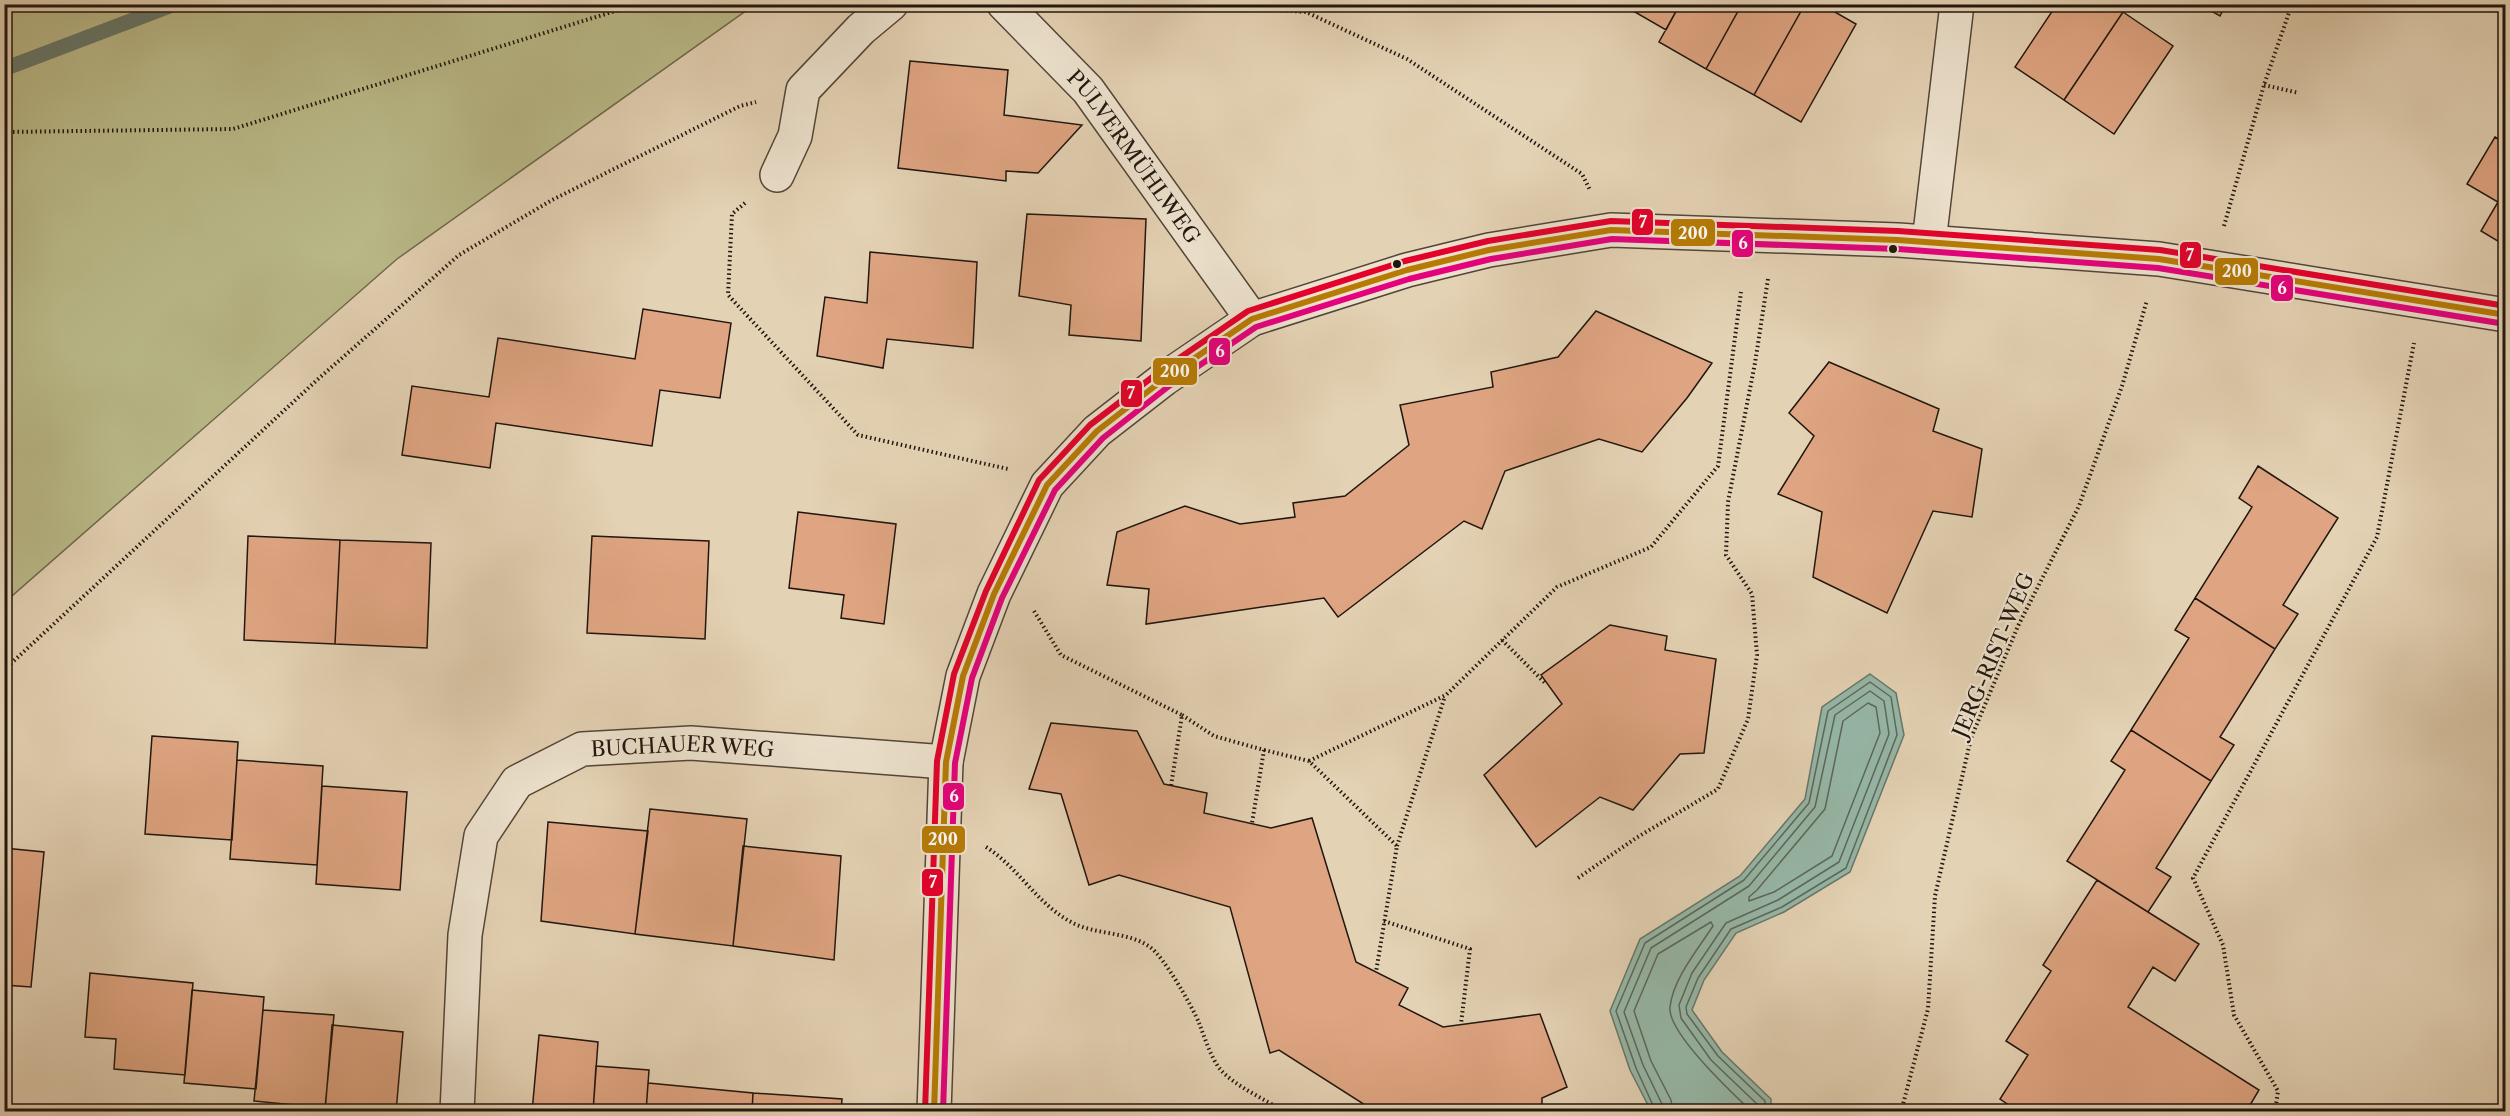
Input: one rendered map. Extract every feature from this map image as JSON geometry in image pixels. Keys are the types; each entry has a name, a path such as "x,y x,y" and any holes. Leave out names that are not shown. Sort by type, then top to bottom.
{"street":[{"path":"777,175 795,136 802,90 861,29 891,4"},
{"name":"PULVERMÜHLWEG","path":"1004,4 1088,90 1252,320"},
{"path":"1929,242 1957,4"},
{"path":"934,1112 946,762 963,676 994,594 1047,485 1097,431 1164,379 1252,320 1407,270 1458,257 1611,230 1929,242 2159,259 2505,315"},
{"name":"BUCHAUER WEG","path":"457,1112 465,935 481,836 516,782 582,749 691,743 946,762"}],"path":[{"path":"4,132 233,129 638,4"},
{"path":"1201,4 1306,12 1407,59 1582,174 1611,230"},
{"path":"2212,267 2264,85 2292,4"},
{"path":"2264,85 2299,93"},
{"path":"4,670 317,380 459,255 552,200 740,106 802,90"},
{"path":"777,175 732,214 728,295 858,435 1000,466 1047,485"},
{"path":"1578,878 1636,838 1718,789 1748,718 1757,655 1752,594 1726,555 1728,502 1755,363 1773,237"},
{"name":"JERG-RIST-WEG","path":"1901,1112 1928,1010 1935,896 1971,738 2018,626 2079,506 2122,387 2159,259"},
{"path":"1309,761 1446,695 1557,587 1651,547 1718,466 1741,292"},
{"path":"2275,1112 2278,1091 2234,1015 2223,945 2193,878 2377,537 2422,301"},
{"path":"1030,606 1061,655 1182,715 1214,736 1309,761 1397,846"},
{"path":"1502,640 1546,684"},
{"path":"1376,972 1397,846 1446,695"},
{"path":"1171,786 1182,715"},
{"path":"1252,823 1264,750"},
{"path":"1002,857 1037,895 1072,923 1150,947 1162,960 1195,1014 1220,1069 1285,1112"},
{"path":"1384,921 1470,949 1461,1024"}],"green space":[{"path":"5,4 754,5 397,259 5,602"}],"water":[{"path":"1870,674 1896,693 1904,735 1850,872 1784,912 1736,933 1704,980 1692,1010 1722,1052 1771,1099 1771,1111 1651,1111 1630,1070 1610,1011 1640,939 1740,876 1805,799 1822,707"}],"building":[{"path":"1621,4 1680,4 1666,30"},
{"path":"1680,4 1742,4 1706,69 1659,42"},
{"path":"1742,4 1805,4 1754,95 1706,69"},
{"path":"1805,4 1821,4 1856,24 1801,122 1754,95"},
{"path":"2057,4 2111,4 2123,12 2064,100 2015,67"},
{"path":"2199,4 2226,4 2220,16"},
{"path":"2123,12 2173,46 2114,134 2064,100"},
{"path":"910,61 1008,70 1004,115 1082,125 1038,173 1006,171 1006,181 898,168"},
{"path":"2495,137 2506,144 2506,246 2481,231 2498,202 2467,184"},
{"path":"1027,214 1146,219 1141,341 1069,335 1071,305 1019,296"},
{"path":"870,252 977,262 973,348 887,339 883,368 817,356 825,297 867,303"},
{"path":"643,309 731,323 720,398 660,390 652,446 496,423 490,468 402,455 412,386 489,397 498,338 635,359"},
{"path":"1596,311 1712,363 1687,398 1642,452 1599,439 1505,471 1482,529 1464,521 1338,617 1324,598 1146,624 1149,589 1107,585 1117,532 1185,506 1240,524 1295,517 1293,503 1345,496 1409,445 1400,405 1493,387 1491,372 1558,357"},
{"path":"1829,362 1939,409 1933,431 1982,449 1972,517 1933,511 1887,613 1813,577 1822,512 1778,494 1814,436 1789,413"},
{"path":"2258,466 2338,518 2283,605 2298,614 2275,649 2195,598 2252,507 2239,498"},
{"path":"798,512 896,524 884,624 841,618 844,595 789,588"},
{"path":"248,536 340,540 335,644 244,640"},
{"path":"592,536 709,541 705,639 587,633"},
{"path":"340,540 431,543 427,648 335,644"},
{"path":"2195,598 2275,649 2220,737 2234,745 2211,781 2131,730 2189,638 2175,630"},
{"path":"1610,625 1667,636 1665,650 1716,659 1704,753 1680,754 1633,810 1600,797 1536,847 1484,775 1562,704 1541,675"},
{"path":"1051,723 1137,731 1164,784 1207,793 1204,813 1271,828 1312,818 1356,962 1408,988 1399,1005 1443,1027 1540,1014 1567,1087 1542,1098 1542,1112 1376,1112 1279,1050 1270,1053 1230,907 1119,875 1089,885 1061,794 1029,789"},
{"path":"2131,730 2211,781 2156,868 2171,877 2148,912 2067,861 2125,770 2111,761"},
{"path":"152,736 238,742 232,840 145,834"},
{"path":"237,760 323,766 317,865 230,859"},
{"path":"322,786 407,792 400,890 316,884"},
{"path":"650,809 747,819 733,946 635,934"},
{"path":"548,822 648,831 635,934 541,921"},
{"path":"743,846 841,856 834,960 733,946"},
{"path":"4,848 44,852 31,987 4,985"},
{"path":"2097,880 2199,944 2175,981 2153,967 2128,1007 2259,1090 2246,1112 2019,1112 2000,1099 2028,1055 2006,1041 2051,971 2043,965"},
{"path":"90,973 193,983 185,1075 114,1069 116,1039 85,1037"},
{"path":"192,990 264,997 256,1089 184,1083"},
{"path":"263,1010 334,1015 325,1108 254,1101"},
{"path":"332,1025 403,1032 396,1112 325,1112"},
{"path":"539,1035 598,1042 593,1112 532,1112"},
{"path":"596,1066 649,1070 646,1112 593,1112"},
{"path":"648,1083 753,1093 752,1112 646,1112"},
{"path":"753,1093 842,1099 841,1112 752,1112"}],"waterway":[{"path":"4,69 175,4"}],"transit line":[{"name":"7","path":"925,1112 937,761 954,674 986,591 1039,480 1090,425 1159,372 1248,311 1405,261 1488,241 1611,221 1898,231 2160,250 2506,306"},
{"name":"200","path":"934,1112 946,762 963,676 994,594 1047,485 1097,431 1164,379 1252,319 1407,270 1489,250 1611,230 1898,240 2159,259 2506,315"},
{"name":"6","path":"943,1112 955,763 972,678 1002,598 1055,490 1103,438 1169,386 1256,327 1409,279 1491,259 1612,239 1898,249 2158,268 2505,324"}]}
